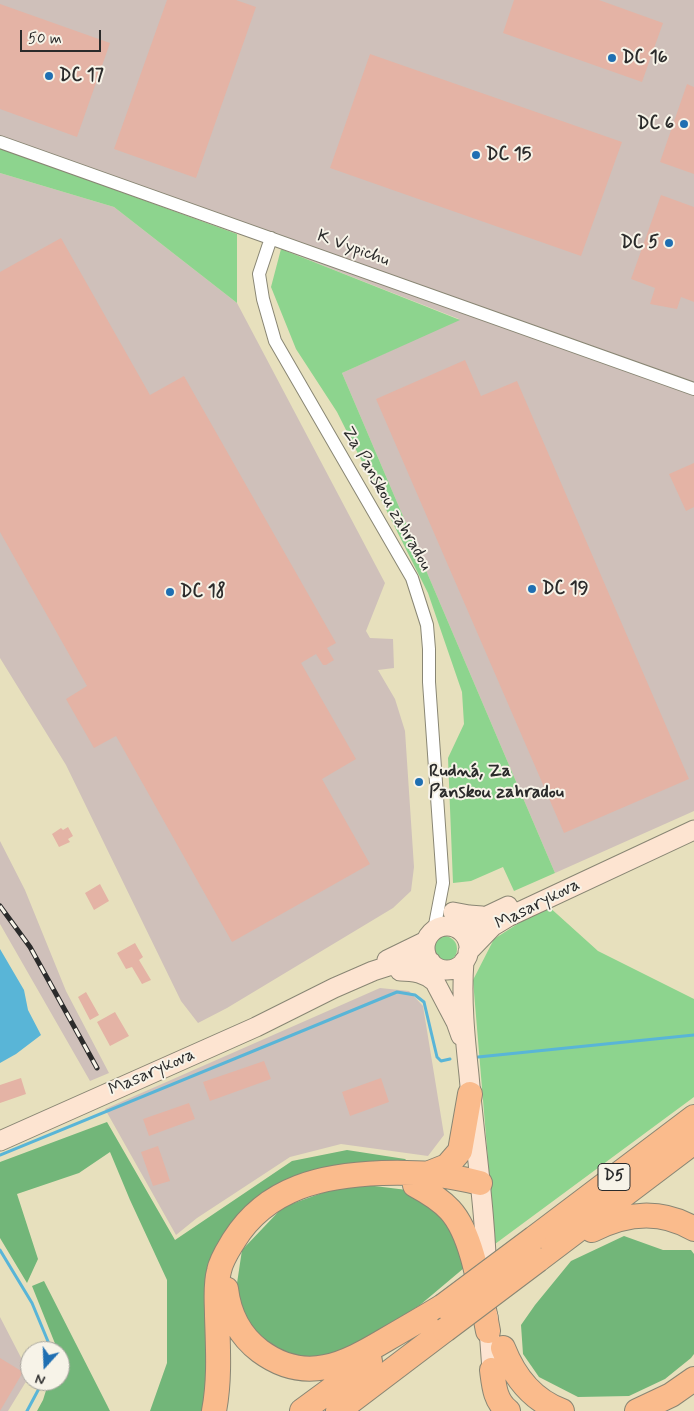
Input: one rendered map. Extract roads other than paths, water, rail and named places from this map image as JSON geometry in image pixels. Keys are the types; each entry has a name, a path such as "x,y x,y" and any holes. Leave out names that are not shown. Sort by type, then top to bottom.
{"highway":[{"path":"421,1179 447,1166 460,1151 470,1094"},
{"name":"D5","path":"338,1411 445,1330 536,1249 694,1117"},
{"name":"D5","path":"302,1411 443,1306 536,1249 694,1142"},
{"path":"214,1411 218,1376 218,1277 222,1262 231,1245 248,1221 259,1210 286,1193 306,1184 327,1178 368,1174 421,1179 452,1191 480,1183"},
{"path":"421,1179 451,1211 461,1227 496,1339 516,1375 543,1402 562,1411"},
{"path":"536,1249 622,1218 638,1215 676,1220 694,1229"},
{"path":"231,1245 226,1288 235,1322 244,1335 260,1351 291,1366 311,1369 347,1361 443,1306"},
{"path":"492,1370 496,1395 508,1411"},
{"path":"637,1411 672,1395 694,1378"}],"main road":[{"name":"Masarykova","path":"466,957 493,926 508,917 694,830"},
{"name":"Masarykova","path":"457,922 469,916 488,915 580,876 614,866"},
{"path":"456,1022 452,996 437,966 425,952 430,935 445,926 457,922 467,938 462,983 470,1094 496,1339 492,1370"},
{"name":"Masarykova","path":"302,1003 340,978 400,954 430,935"},
{"path":"437,966 453,969 466,957"},
{"name":"Masarykova","path":"0,1141 247,1030 334,988 391,965 406,962 437,966"},
{"path":"302,1003 398,971 423,974 435,982 456,1022 466,1052"}],"street":[{"name":"K Vypichu","path":"0,142 694,389"},
{"name":"Za Panskou zahradou","path":"271,238 259,274 263,299 275,341 412,578 427,625 429,682 443,883 430,935"},
{"name":"Za Panskou zahradou","path":"443,883 457,922"}],"water":[{"path":"0,949 24,990 28,1010 41,1035 16,1054 0,1063"}],"waterway":[{"path":"0,1155 397,992 415,995 424,1002 437,1057 441,1061 450,1059"},
{"path":"478,1057 694,1035"},
{"path":"0,1250 32,1303 48,1341"},
{"path":"27,1411 38,1391"}],"railway":[{"path":"0,906 30,947 97,1068"}],"place":[{"name":"DC 16","path":"612,58"},
{"name":"DC 17","path":"49,76"},
{"name":"DC 6","path":"684,124"},
{"name":"DC 15","path":"476,155"},
{"name":"DC 5","path":"669,243"},
{"name":"DC 19","path":"532,589"},
{"name":"DC 18","path":"170,592"},
{"name":"Rudná, Za Panskou zahradou","path":"419,782"}]}
